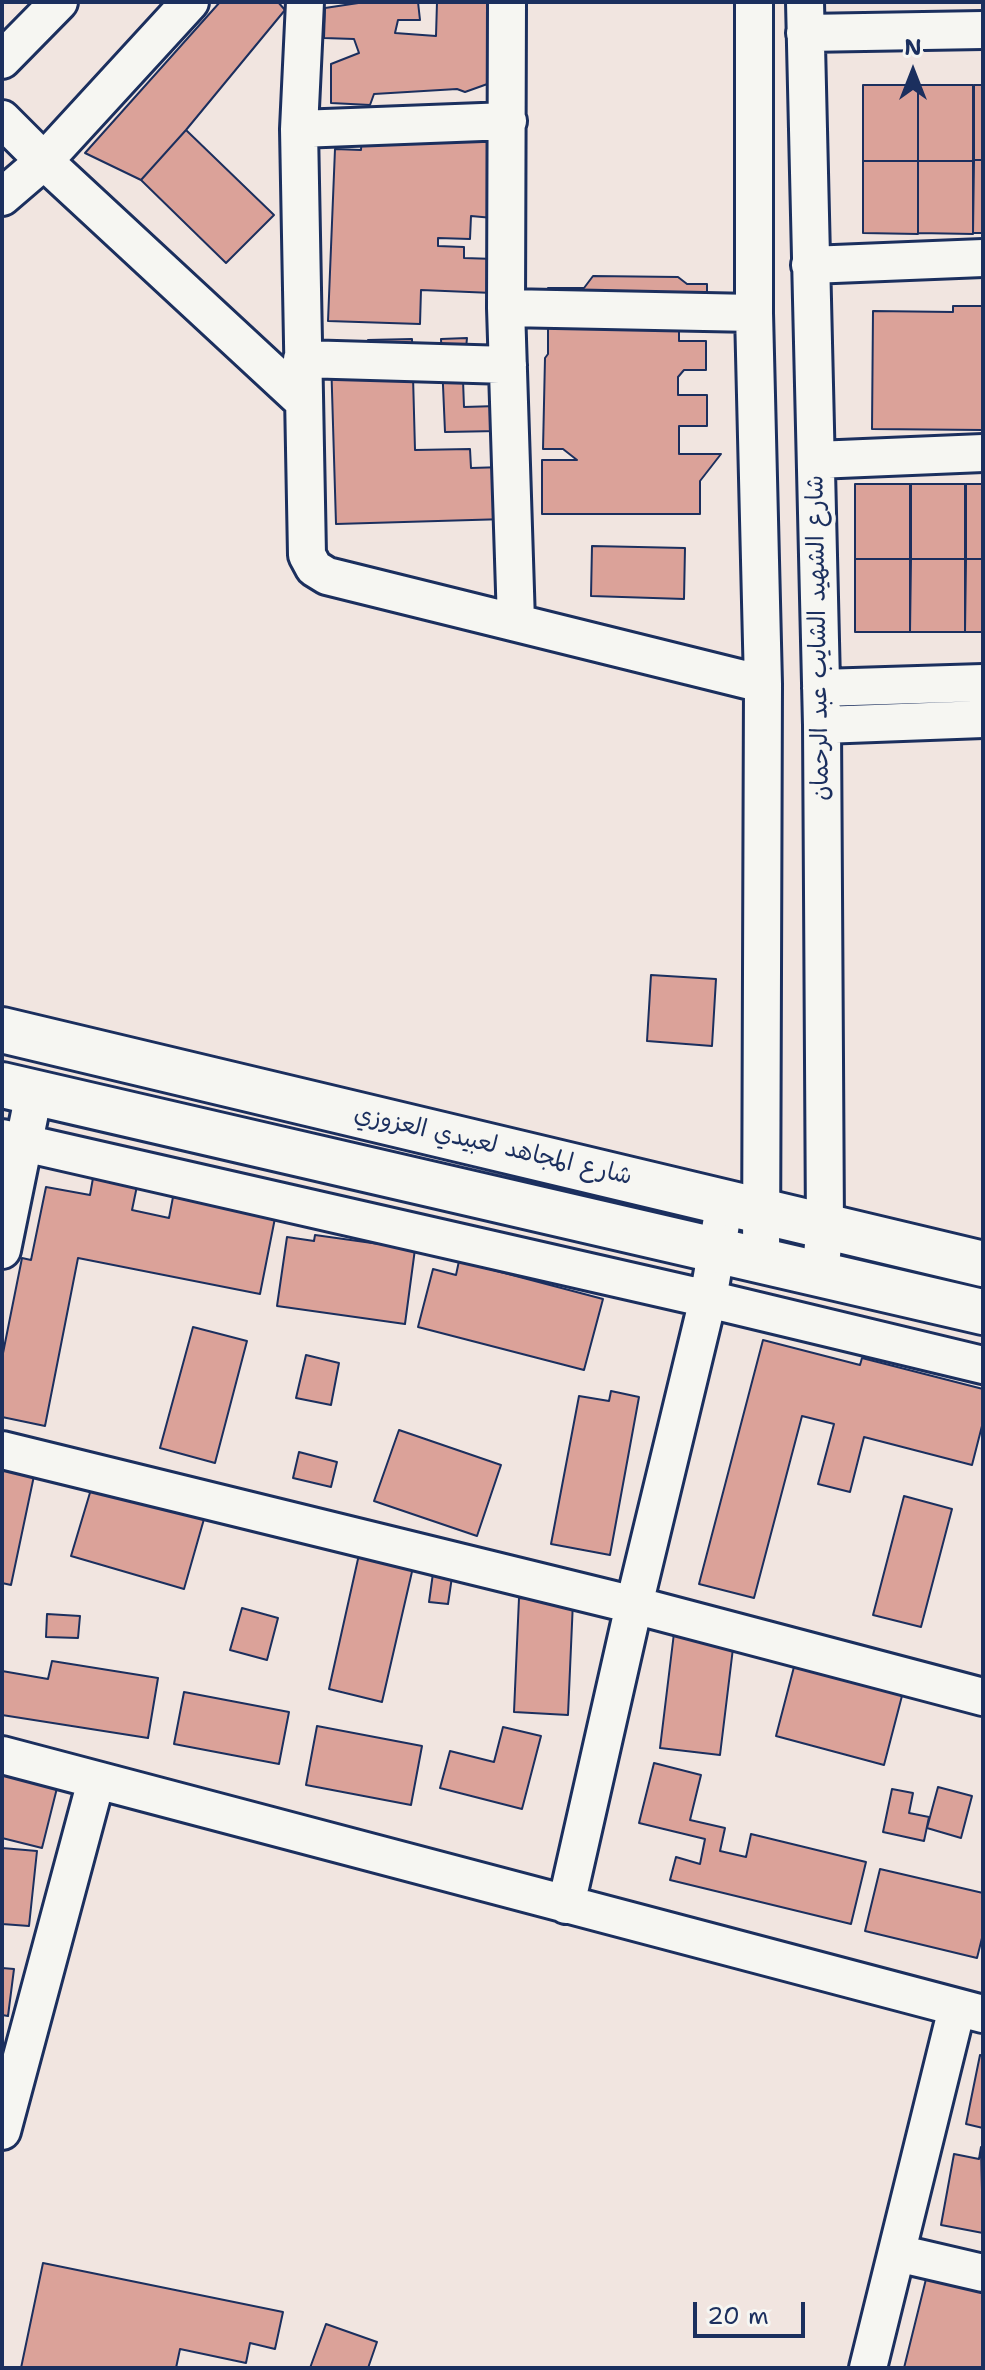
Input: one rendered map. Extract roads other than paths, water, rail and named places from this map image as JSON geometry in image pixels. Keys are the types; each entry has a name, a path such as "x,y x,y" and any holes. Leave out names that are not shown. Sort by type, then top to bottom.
{"street":[{"path":"2,60 59,2"},
{"path":"2,197 44,161 190,2"},
{"path":"305,2 299,129 302,359 307,555 314,568 327,576 763,684"},
{"path":"507,2 506,308 516,622"},
{"path":"754,2 754,313 763,684 744,1206 761,1261"},
{"path":"805,17 983,30"},
{"name":"شارع الشهيد الشايب عبد الرحمان","path":"805,17 822,725 825,1227 820,1273"},
{"path":"2,119 304,402"},
{"path":"299,129 508,121"},
{"path":"810,265 983,258"},
{"path":"506,308 754,313"},
{"path":"302,359 508,365"},
{"path":"816,460 983,453"},
{"path":"821,688 983,683"},
{"path":"822,725 983,719"},
{"name":"شارع المجاهد لعبيدي العزوزي","path":"2,1030 983,1264"},
{"path":"2,1250 18,1089 983,1312"},
{"path":"13,1140 983,1365"},
{"path":"566,1905 708,1299 716,1252 744,1206"},
{"path":"2,1450 634,1605 983,1697"},
{"path":"2,1755 970,2011 897,2253 868,2368"},
{"path":"2,2131 8,2086 96,1781"},
{"path":"897,2253 983,2273"}]}
